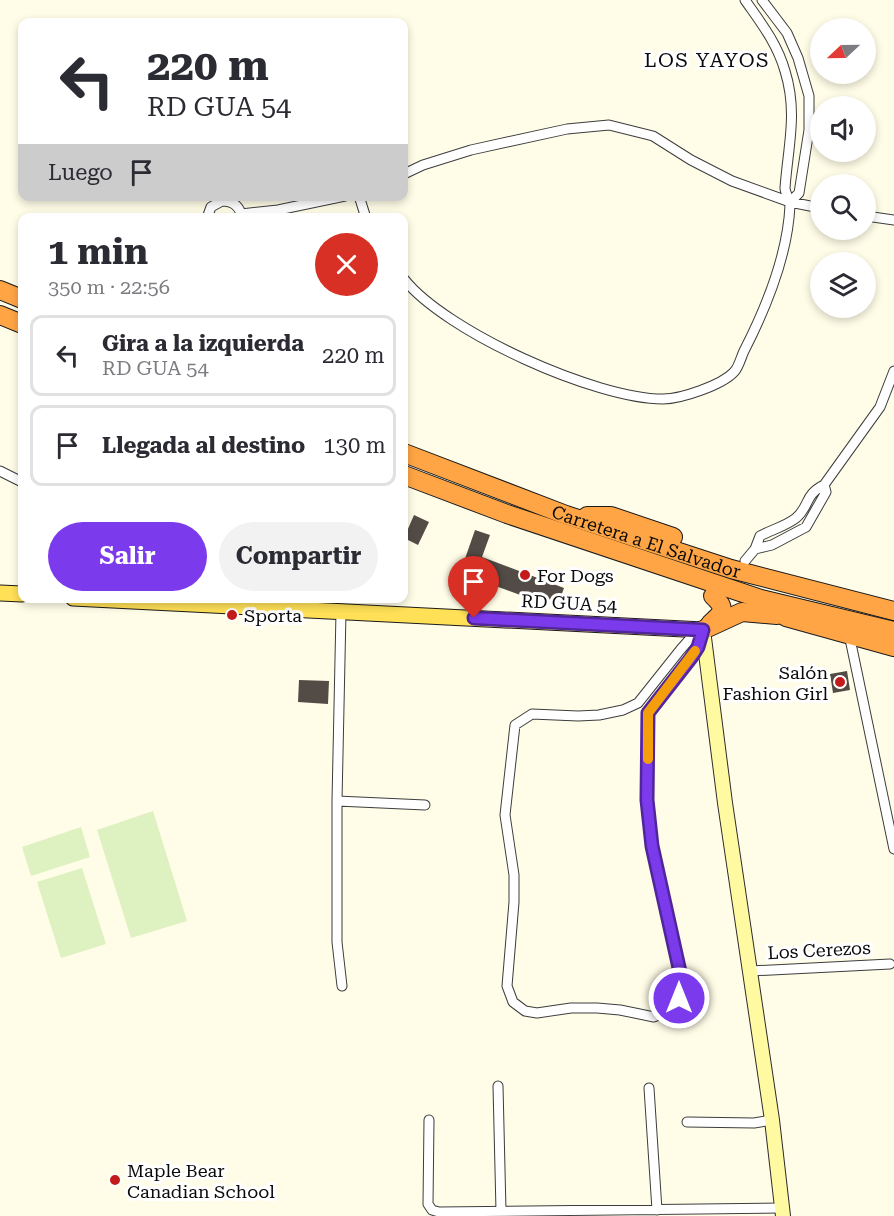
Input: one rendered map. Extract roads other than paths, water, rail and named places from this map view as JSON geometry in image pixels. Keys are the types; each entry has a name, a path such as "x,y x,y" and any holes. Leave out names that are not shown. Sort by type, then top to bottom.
{"highway":[{"path":"0,290 18,297"},
{"path":"0,315 18,322"},
{"name":"Carretera a El Salvador","path":"408,455 566,515 731,569 894,611"},
{"name":"Carretera a El Salvador","path":"408,477 507,514 761,598 894,631"},
{"path":"507,514 532,530 713,596 894,647"},
{"path":"566,515 611,516 750,555 818,581 894,599"},
{"path":"703,630 720,615 723,609 722,604 713,596"},
{"path":"703,630 742,612 777,615"}],"main road":[{"path":"0,592 18,594"},
{"name":"RD GUA 54","path":"169,603 703,630"}],"street":[{"path":"408,283 431,305 465,328 549,369 607,390 663,399 686,395 710,387 734,372 760,320 768,297 782,252 790,202 785,191 792,127 792,104 786,72 775,43 745,0"},
{"path":"762,0 787,33 798,58 809,96 809,130 799,193 790,202"},
{"path":"408,172 471,150 567,129 609,125 653,136 691,160 732,181 790,202 810,206"},
{"path":"209,213 211,207 222,201 234,204 239,213"},
{"path":"260,213 321,201"},
{"path":"876,217 894,220"},
{"path":"750,555 806,527 826,492 824,486 880,407 894,371"},
{"path":"0,471 18,480"},
{"path":"341,612 337,942 342,986"},
{"path":"703,630 698,647 691,658 648,713 647,800 652,846 682,981 679,998 670,1010 654,1017 597,1008 571,1008 537,1013 525,1011 513,1002 507,986 514,875 505,815 515,725 532,714 589,716 614,712 638,703 689,640 703,630"},
{"path":"429,1120 428,1204 432,1210 439,1212 760,1208 782,1212 772,1120 725,803 703,630"},
{"path":"849,634 894,849"},
{"path":"638,703 648,713"},
{"path":"337,801 425,805"},
{"name":"Los Cerezos","path":"750,971 890,964"},
{"path":"498,1086 501,1211"},
{"path":"649,1088 657,1210"},
{"path":"687,1122 754,1123 772,1120"},
{"path":"700,1216 717,1208"},
{"path":"742,1216 760,1208"}],"place":[{"name":"For Dogs","path":"525,575"},
{"name":"Sporta","path":"232,615"},
{"name":"Salón Fashion Girl","path":"840,682"},
{"name":"Maple Bear Canadian School","path":"115,1180"}],"district":[{"name":"LOS YAYOS","path":"707,60"}]}
